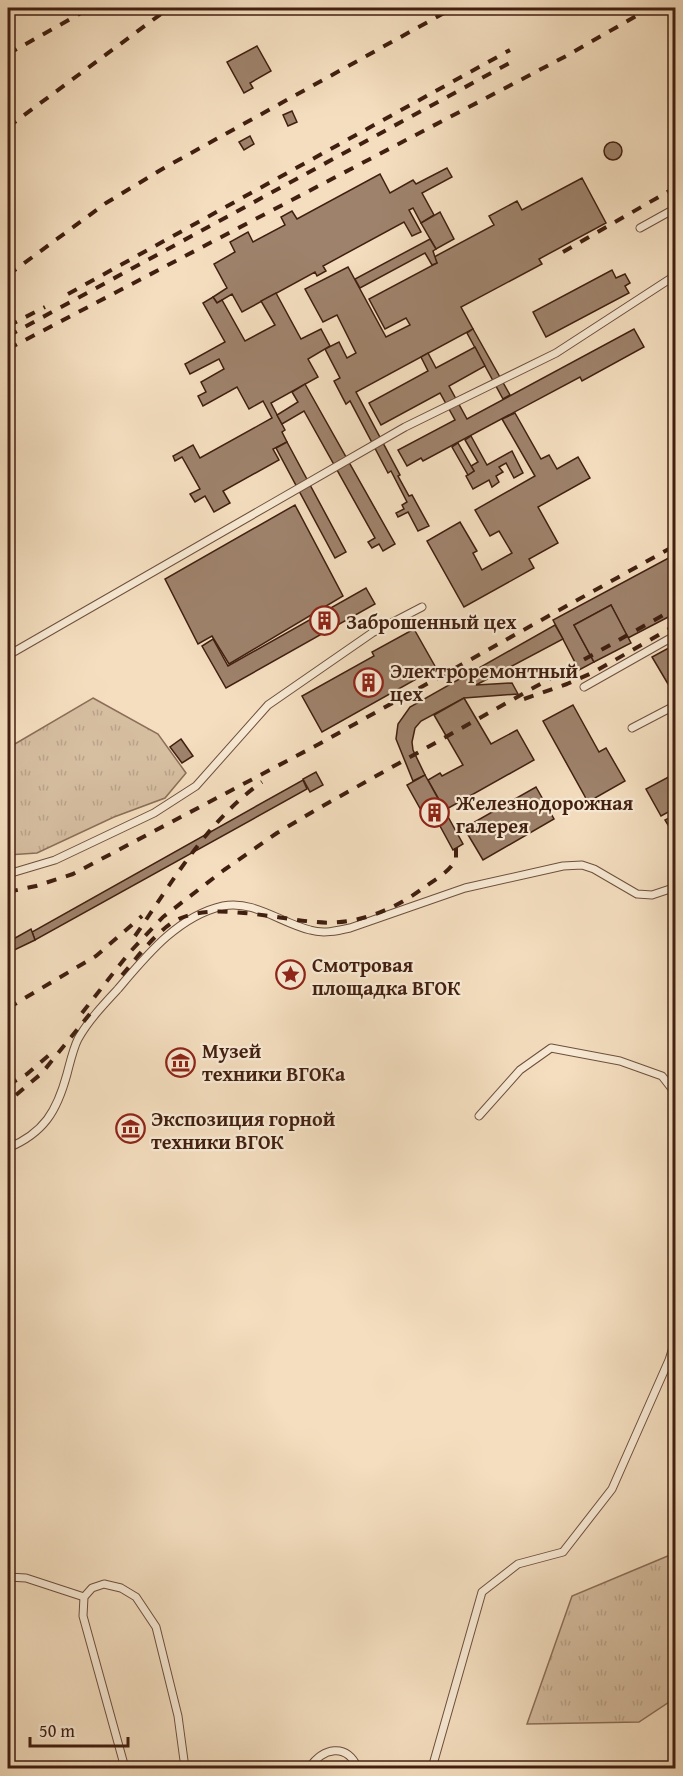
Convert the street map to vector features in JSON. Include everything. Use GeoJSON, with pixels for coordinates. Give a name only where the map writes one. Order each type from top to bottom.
{"type":"FeatureCollection","features":[{"type":"Feature","properties":{"kind":"lane"},"geometry":{"type":"LineString","coordinates":[[640,228],[675,208]]}},
{"type":"Feature","properties":{"kind":"lane"},"geometry":{"type":"LineString","coordinates":[[8,652],[12,653],[405,427],[556,352],[675,275]]}},
{"type":"Feature","properties":{"kind":"lane"},"geometry":{"type":"LineString","coordinates":[[8,874],[55,860],[154,813],[196,786],[268,705],[372,633],[422,607]]}},
{"type":"Feature","properties":{"kind":"lane"},"geometry":{"type":"LineString","coordinates":[[584,687],[675,635]]}},
{"type":"Feature","properties":{"kind":"lane"},"geometry":{"type":"LineString","coordinates":[[632,728],[675,705]]}},
{"type":"Feature","properties":{"kind":"lane"},"geometry":{"type":"LineString","coordinates":[[8,1148],[34,1135],[46,1122],[61,1098],[78,1040],[107,1001],[149,952],[174,930],[214,909],[225,906],[251,907],[311,931],[332,931],[350,928],[465,888],[563,866],[594,868],[637,894],[652,895],[675,887]]}},
{"type":"Feature","properties":{"kind":"lane"},"geometry":{"type":"LineString","coordinates":[[479,1116],[520,1070],[551,1048],[620,1060],[662,1076],[675,1094]]}},
{"type":"Feature","properties":{"kind":"lane"},"geometry":{"type":"LineString","coordinates":[[432,1768],[482,1592],[518,1564],[563,1552],[612,1489],[669,1360],[675,1338]]}},
{"type":"Feature","properties":{"kind":"lane"},"geometry":{"type":"LineString","coordinates":[[8,1577],[26,1578],[84,1597]]}},
{"type":"Feature","properties":{"kind":"lane"},"geometry":{"type":"LineString","coordinates":[[124,1768],[83,1616],[84,1597],[92,1588],[104,1584],[121,1588],[136,1597],[156,1627],[178,1716],[185,1768]]}},
{"type":"Feature","properties":{"kind":"lane"},"geometry":{"type":"LineString","coordinates":[[309,1768],[316,1758],[326,1751],[338,1751],[347,1754],[358,1768]]}},
{"type":"Feature","properties":{"kind":"green space"},"geometry":{"type":"Polygon","coordinates":[[[93,698],[158,734],[186,773],[165,798],[114,817],[37,853],[8,855],[8,748],[93,698]]]}},
{"type":"Feature","properties":{"kind":"green space"},"geometry":{"type":"Polygon","coordinates":[[[675,1553],[675,1698],[639,1722],[527,1724],[572,1596],[675,1553]]]}},
{"type":"Feature","properties":{"kind":"building"},"geometry":{"type":"Polygon","coordinates":[[[257,46],[271,71],[250,83],[253,88],[244,93],[227,62],[257,46]]]}},
{"type":"Feature","properties":{"kind":"building"},"geometry":{"type":"Polygon","coordinates":[[[292,111],[297,122],[288,126],[283,115],[292,111]]]}},
{"type":"Feature","properties":{"kind":"building"},"geometry":{"type":"Polygon","coordinates":[[[250,136],[254,144],[244,150],[239,142],[250,136]]]}},
{"type":"Feature","properties":{"kind":"building"},"geometry":{"type":"Polygon","coordinates":[[[613,142],[619,145],[622,151],[619,157],[613,160],[607,157],[604,151],[607,145],[613,142]]]}},
{"type":"Feature","properties":{"kind":"building"},"geometry":{"type":"Polygon","coordinates":[[[447,168],[452,177],[422,193],[434,215],[421,223],[413,208],[409,210],[421,232],[412,236],[404,222],[323,266],[326,271],[317,276],[315,272],[242,312],[232,294],[217,303],[213,297],[227,288],[214,264],[235,252],[230,242],[248,232],[253,242],[285,225],[281,217],[292,211],[297,219],[380,174],[390,193],[413,180],[416,184],[447,168]]]}},
{"type":"Feature","properties":{"kind":"building"},"geometry":{"type":"Polygon","coordinates":[[[582,178],[606,223],[539,259],[542,264],[461,307],[473,329],[356,392],[400,475],[398,476],[409,496],[412,495],[429,526],[418,531],[408,512],[398,517],[396,513],[404,509],[402,505],[407,502],[391,471],[388,473],[350,401],[346,404],[334,381],[340,378],[325,349],[339,342],[347,358],[356,353],[337,315],[323,322],[305,289],[348,267],[386,337],[410,325],[406,318],[385,329],[369,299],[437,263],[434,257],[494,225],[489,216],[517,201],[522,210],[582,178]]]}},
{"type":"Feature","properties":{"kind":"building"},"geometry":{"type":"Polygon","coordinates":[[[440,212],[454,239],[436,249],[421,223],[440,212]]]}},
{"type":"Feature","properties":{"kind":"building"},"geometry":{"type":"Polygon","coordinates":[[[430,239],[436,249],[433,251],[437,263],[432,265],[425,253],[360,288],[355,279],[430,239]]]}},
{"type":"Feature","properties":{"kind":"building"},"geometry":{"type":"Polygon","coordinates":[[[612,270],[616,278],[625,274],[630,283],[625,286],[629,293],[546,337],[533,312],[612,270]]]}},
{"type":"Feature","properties":{"kind":"building"},"geometry":{"type":"Polygon","coordinates":[[[276,293],[301,339],[321,329],[330,346],[308,359],[318,377],[271,403],[285,430],[282,432],[287,442],[273,449],[279,460],[223,491],[230,503],[214,512],[205,496],[195,502],[190,494],[200,489],[182,457],[175,461],[173,456],[193,445],[200,458],[272,418],[263,401],[249,409],[237,387],[203,406],[198,396],[206,392],[201,382],[224,369],[219,359],[190,374],[185,364],[225,342],[203,303],[213,297],[217,303],[222,300],[245,341],[275,325],[261,301],[276,293]]]}},
{"type":"Feature","properties":{"kind":"building"},"geometry":{"type":"Polygon","coordinates":[[[473,329],[510,395],[503,399],[467,333],[473,329]]]}},
{"type":"Feature","properties":{"kind":"building"},"geometry":{"type":"Polygon","coordinates":[[[634,329],[644,347],[582,381],[580,377],[423,461],[421,458],[407,466],[398,450],[455,420],[440,393],[381,425],[369,403],[428,371],[421,357],[428,353],[436,368],[475,347],[485,366],[449,386],[467,419],[634,329]]]}},
{"type":"Feature","properties":{"kind":"building"},"geometry":{"type":"Polygon","coordinates":[[[305,384],[395,544],[383,551],[379,544],[372,548],[368,542],[375,538],[304,411],[282,424],[277,415],[298,402],[292,392],[305,384]]]}},
{"type":"Feature","properties":{"kind":"building"},"geometry":{"type":"Polygon","coordinates":[[[515,413],[541,459],[549,455],[557,469],[578,457],[590,478],[538,507],[558,543],[529,559],[534,568],[464,607],[427,541],[460,522],[477,551],[473,553],[482,570],[512,553],[499,531],[490,536],[475,510],[535,476],[502,419],[515,413]]]}},
{"type":"Feature","properties":{"kind":"building"},"geometry":{"type":"Polygon","coordinates":[[[471,436],[487,465],[512,451],[523,473],[514,478],[506,463],[499,467],[503,472],[496,476],[499,482],[492,487],[489,480],[473,489],[466,476],[474,471],[471,466],[478,462],[465,440],[471,436]]]}},
{"type":"Feature","properties":{"kind":"building"},"geometry":{"type":"Polygon","coordinates":[[[287,442],[346,552],[335,558],[276,448],[287,442]]]}},
{"type":"Feature","properties":{"kind":"building"},"geometry":{"type":"Polygon","coordinates":[[[458,443],[474,471],[468,475],[452,447],[458,443]]]}},
{"type":"Feature","properties":{"kind":"building"},"geometry":{"type":"Polygon","coordinates":[[[295,505],[343,596],[229,664],[212,636],[198,644],[165,579],[295,505]]]}},
{"type":"Feature","properties":{"kind":"building"},"geometry":{"type":"Polygon","coordinates":[[[676,554],[676,613],[628,638],[611,605],[574,625],[594,662],[579,670],[553,620],[676,554]]]}},
{"type":"Feature","properties":{"kind":"building","name":"Заброшенный цех"},"geometry":{"type":"Polygon","coordinates":[[[366,588],[375,604],[226,688],[202,646],[213,639],[228,666],[366,588]]]}},
{"type":"Feature","properties":{"kind":"building"},"geometry":{"type":"Polygon","coordinates":[[[611,605],[631,643],[594,662],[574,625],[611,605]]]}},
{"type":"Feature","properties":{"kind":"building"},"geometry":{"type":"Polygon","coordinates":[[[555,625],[563,639],[476,685],[512,683],[518,694],[464,698],[421,721],[415,728],[412,742],[413,750],[425,775],[413,781],[396,739],[398,724],[410,707],[555,625]]]}},
{"type":"Feature","properties":{"kind":"building","name":"Электроремонтный цех"},"geometry":{"type":"Polygon","coordinates":[[[414,629],[436,668],[322,732],[302,696],[374,656],[372,652],[414,629]]]}},
{"type":"Feature","properties":{"kind":"building"},"geometry":{"type":"Polygon","coordinates":[[[676,644],[676,680],[668,684],[652,657],[676,644]]]}},
{"type":"Feature","properties":{"kind":"building"},"geometry":{"type":"Polygon","coordinates":[[[464,698],[491,744],[517,730],[534,760],[445,810],[428,780],[440,773],[442,776],[463,765],[434,715],[464,698]]]}},
{"type":"Feature","properties":{"kind":"building"},"geometry":{"type":"Polygon","coordinates":[[[573,705],[599,752],[606,748],[625,781],[588,802],[543,721],[573,705]]]}},
{"type":"Feature","properties":{"kind":"building"},"geometry":{"type":"Polygon","coordinates":[[[181,739],[193,756],[182,763],[170,747],[181,739]]]}},
{"type":"Feature","properties":{"kind":"building"},"geometry":{"type":"Polygon","coordinates":[[[316,772],[323,785],[310,792],[303,779],[316,772]]]}},
{"type":"Feature","properties":{"kind":"building"},"geometry":{"type":"Polygon","coordinates":[[[676,773],[676,838],[665,820],[673,816],[670,811],[661,816],[646,789],[676,773]]]}},
{"type":"Feature","properties":{"kind":"building","name":"Железнодорожная галерея"},"geometry":{"type":"Polygon","coordinates":[[[425,775],[463,844],[453,850],[434,815],[426,819],[407,785],[425,775]]]}},
{"type":"Feature","properties":{"kind":"building"},"geometry":{"type":"Polygon","coordinates":[[[303,780],[307,789],[35,940],[32,932],[303,780]]]}},
{"type":"Feature","properties":{"kind":"building"},"geometry":{"type":"Polygon","coordinates":[[[536,787],[554,819],[483,860],[464,828],[536,787]]]}},
{"type":"Feature","properties":{"kind":"building"},"geometry":{"type":"Polygon","coordinates":[[[31,929],[35,940],[12,951],[14,955],[8,958],[8,942],[31,929]]]}},
{"type":"Feature","properties":{"kind":"railway"},"geometry":{"type":"LineString","coordinates":[[8,54],[90,8]]}},
{"type":"Feature","properties":{"kind":"railway"},"geometry":{"type":"LineString","coordinates":[[8,127],[169,8]]}},
{"type":"Feature","properties":{"kind":"railway"},"geometry":{"type":"LineString","coordinates":[[8,275],[106,203],[164,168],[453,8]]}},
{"type":"Feature","properties":{"kind":"railway"},"geometry":{"type":"LineString","coordinates":[[8,349],[568,55],[650,8]]}},
{"type":"Feature","properties":{"kind":"railway"},"geometry":{"type":"LineString","coordinates":[[68,294],[510,50]]}},
{"type":"Feature","properties":{"kind":"railway"},"geometry":{"type":"LineString","coordinates":[[8,336],[515,60]]}},
{"type":"Feature","properties":{"kind":"railway"},"geometry":{"type":"LineString","coordinates":[[563,252],[676,187]]}},
{"type":"Feature","properties":{"kind":"railway"},"geometry":{"type":"LineString","coordinates":[[8,326],[45,307]]}},
{"type":"Feature","properties":{"kind":"railway"},"geometry":{"type":"LineString","coordinates":[[8,892],[73,874],[319,744],[676,545]]}},
{"type":"Feature","properties":{"kind":"railway"},"geometry":{"type":"LineString","coordinates":[[82,1013],[129,953],[163,917],[277,833],[676,608]]}},
{"type":"Feature","properties":{"kind":"railway"},"geometry":{"type":"LineString","coordinates":[[524,699],[594,672],[676,625]]}},
{"type":"Feature","properties":{"kind":"railway"},"geometry":{"type":"LineString","coordinates":[[135,936],[177,873],[208,833],[224,815],[262,782]]}},
{"type":"Feature","properties":{"kind":"railway"},"geometry":{"type":"LineString","coordinates":[[122,975],[165,928],[189,915],[204,912],[228,912],[330,923],[372,915],[398,904],[441,876],[456,859],[456,848]]}},
{"type":"Feature","properties":{"kind":"railway"},"geometry":{"type":"LineString","coordinates":[[8,1008],[96,956],[142,916]]}},
{"type":"Feature","properties":{"kind":"railway"},"geometry":{"type":"LineString","coordinates":[[16,1095],[42,1073],[93,1010]]}},
{"type":"Feature","properties":{"kind":"railway"},"geometry":{"type":"LineString","coordinates":[[8,1085],[27,1074],[49,1055]]}},
{"type":"Feature","properties":{"kind":"place","name":"Заброшенный цех"},"geometry":{"type":"Point","coordinates":[325,621]}},
{"type":"Feature","properties":{"kind":"place","name":"Электроремонтный цех"},"geometry":{"type":"Point","coordinates":[369,682]}},
{"type":"Feature","properties":{"kind":"place","name":"Железнодорожная галерея"},"geometry":{"type":"Point","coordinates":[435,813]}},
{"type":"Feature","properties":{"kind":"place","name":"Смотровая площадка ВГОК"},"geometry":{"type":"Point","coordinates":[291,975]}},
{"type":"Feature","properties":{"kind":"place","name":"Музей техники ВГОКа"},"geometry":{"type":"Point","coordinates":[181,1062]}},
{"type":"Feature","properties":{"kind":"place","name":"Экспозиция горной техники ВГОК"},"geometry":{"type":"Point","coordinates":[130,1129]}}]}
